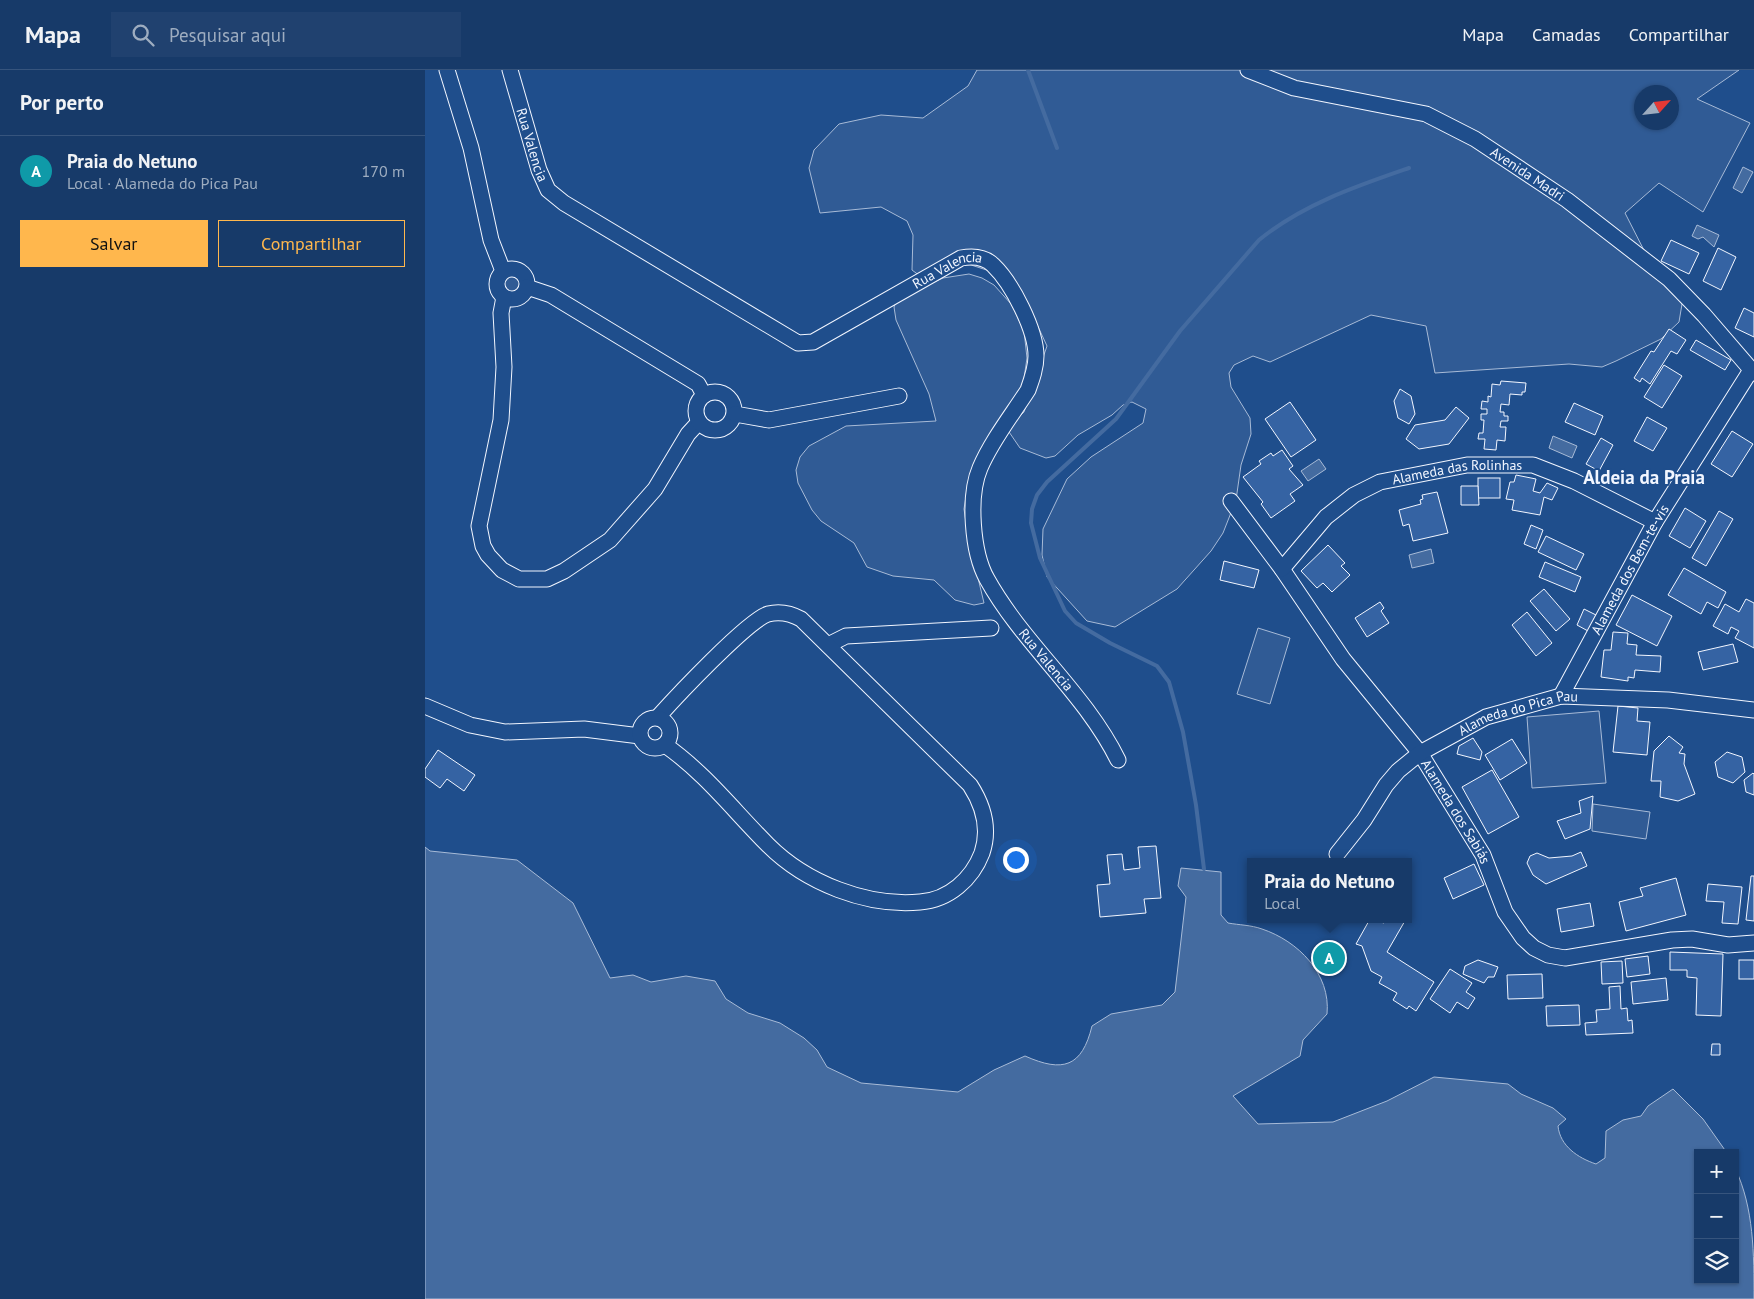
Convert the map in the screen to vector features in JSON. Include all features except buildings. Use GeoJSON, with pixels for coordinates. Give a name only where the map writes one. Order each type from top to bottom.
{"type":"FeatureCollection","features":[{"type":"Feature","properties":{"kind":"street"},"geometry":{"type":"LineString","coordinates":[[447,70],[471,148],[491,240],[503,271]]}},
{"type":"Feature","properties":{"kind":"street","name":"Rua Valencia"},"geometry":{"type":"LineString","coordinates":[[510,70],[539,170],[548,190],[564,203],[798,343],[813,342],[961,258],[971,256],[982,258],[993,264],[1008,286],[1027,321],[1033,338],[1036,356],[1033,376],[1028,390],[980,469],[974,500],[974,530],[978,550],[986,578],[1023,630],[1108,738],[1118,760]]}},
{"type":"Feature","properties":{"kind":"street","name":"Avenida Madri"},"geometry":{"type":"LineString","coordinates":[[1248,70],[1294,88],[1426,114],[1475,139],[1567,200],[1669,279],[1704,314],[1752,372]]}},
{"type":"Feature","properties":{"kind":"street"},"geometry":{"type":"LineString","coordinates":[[508,269],[520,271],[525,275],[527,287],[521,297],[515,299],[504,297],[497,288],[499,276],[508,269]]}},
{"type":"Feature","properties":{"kind":"street"},"geometry":{"type":"LineString","coordinates":[[527,287],[551,295],[682,374],[698,384],[704,395]]}},
{"type":"Feature","properties":{"kind":"street"},"geometry":{"type":"LineString","coordinates":[[504,297],[501,314],[504,367],[501,420],[479,526],[483,546],[488,555],[502,570],[519,579],[547,579],[564,572],[609,540],[655,489],[688,434],[699,422]]}},
{"type":"Feature","properties":{"kind":"street","name":"Alameda dos Bem-te-vis"},"geometry":{"type":"LineString","coordinates":[[1561,696],[1655,522],[1752,372]]}},
{"type":"Feature","properties":{"kind":"street"},"geometry":{"type":"LineString","coordinates":[[711,392],[725,394],[734,407],[735,414],[732,422],[720,430],[712,430],[699,422],[696,408],[704,395],[711,392]]}},
{"type":"Feature","properties":{"kind":"street"},"geometry":{"type":"LineString","coordinates":[[735,414],[769,420],[899,396]]}},
{"type":"Feature","properties":{"kind":"street","name":"Alameda das Rolinhas"},"geometry":{"type":"LineString","coordinates":[[1282,569],[1326,517],[1354,495],[1380,482],[1467,465],[1533,465],[1574,481],[1655,522]]}},
{"type":"Feature","properties":{"kind":"street","name":"Alameda dos Sabiás"},"geometry":{"type":"LineString","coordinates":[[1231,501],[1282,569],[1343,659],[1420,753],[1483,855],[1505,912],[1523,938],[1534,948],[1548,955],[1565,958],[1672,940],[1692,939],[1728,945],[1754,943]]}},
{"type":"Feature","properties":{"kind":"street"},"geometry":{"type":"LineString","coordinates":[[658,717],[675,698],[761,617],[782,613],[795,616],[828,645],[970,785],[976,794],[985,822],[983,850],[979,861],[965,880],[947,894],[925,902],[894,902],[856,895],[819,881],[774,850],[709,781],[665,746]]}},
{"type":"Feature","properties":{"kind":"street"},"geometry":{"type":"LineString","coordinates":[[828,645],[846,636],[991,628]]}},
{"type":"Feature","properties":{"kind":"street","name":"Alameda do Pica Pau"},"geometry":{"type":"LineString","coordinates":[[1337,854],[1364,820],[1392,778],[1420,753],[1485,718],[1561,696],[1668,700],[1754,710]]}},
{"type":"Feature","properties":{"kind":"street"},"geometry":{"type":"LineString","coordinates":[[425,706],[470,725],[505,732],[584,729],[640,736]]}},
{"type":"Feature","properties":{"kind":"street"},"geometry":{"type":"LineString","coordinates":[[658,717],[664,720],[671,729],[669,741],[665,746],[659,748],[647,746],[640,736],[642,725],[652,718],[658,717]]}},
{"type":"Feature","properties":{"kind":"shaded area"},"geometry":{"type":"Polygon","coordinates":[[[977,70],[1739,70],[1697,99],[1750,123],[1703,212],[1659,183],[1625,213],[1650,262],[1679,292],[1682,304],[1679,322],[1661,339],[1616,361],[1602,367],[1569,364],[1435,373],[1426,326],[1371,315],[1270,362],[1253,356],[1234,365],[1229,373],[1231,387],[1250,418],[1251,434],[1241,465],[1236,500],[1223,533],[1211,551],[1177,589],[1115,627],[1087,621],[1047,577],[1042,555],[1043,529],[1067,479],[1091,457],[1143,423],[1146,409],[1132,402],[1123,405],[1112,415],[1078,435],[1055,456],[1046,458],[1020,448],[1007,429],[1024,412],[1047,346],[1021,290],[1013,281],[1002,275],[965,263],[920,276],[912,270],[913,235],[907,221],[881,207],[820,213],[809,168],[814,150],[839,124],[881,115],[923,118],[968,86],[977,70]]]}},
{"type":"Feature","properties":{"kind":"shaded area"},"geometry":{"type":"Polygon","coordinates":[[[1743,167],[1753,172],[1742,193],[1733,188],[1743,167]]]}},
{"type":"Feature","properties":{"kind":"shaded area"},"geometry":{"type":"Polygon","coordinates":[[[1697,225],[1719,235],[1714,247],[1703,237],[1698,239],[1692,236],[1697,225]]]}},
{"type":"Feature","properties":{"kind":"shaded area"},"geometry":{"type":"Polygon","coordinates":[[[969,274],[982,278],[994,285],[1012,305],[1024,331],[1027,358],[1023,385],[973,470],[968,483],[964,509],[968,536],[984,603],[974,605],[955,600],[934,580],[893,576],[867,567],[854,543],[821,521],[812,510],[798,483],[796,470],[800,457],[809,446],[846,426],[936,421],[929,394],[896,320],[894,307],[896,302],[907,294],[943,278],[969,274]]]}},
{"type":"Feature","properties":{"kind":"shaded area"},"geometry":{"type":"Polygon","coordinates":[[[508,275],[516,275],[521,280],[519,291],[508,293],[503,288],[503,280],[508,275]]]}},
{"type":"Feature","properties":{"kind":"shaded area"},"geometry":{"type":"Polygon","coordinates":[[[1553,436],[1577,446],[1572,458],[1549,448],[1553,436]]]}},
{"type":"Feature","properties":{"kind":"shaded area"},"geometry":{"type":"Polygon","coordinates":[[[1319,459],[1326,469],[1308,481],[1301,471],[1319,459]]]}},
{"type":"Feature","properties":{"kind":"shaded area"},"geometry":{"type":"Polygon","coordinates":[[[1431,549],[1434,563],[1412,568],[1409,555],[1431,549]]]}},
{"type":"Feature","properties":{"kind":"shaded area"},"geometry":{"type":"Polygon","coordinates":[[[1258,628],[1290,638],[1270,704],[1237,694],[1258,628]]]}},
{"type":"Feature","properties":{"kind":"shaded area"},"geometry":{"type":"Polygon","coordinates":[[[1599,711],[1606,783],[1532,788],[1527,717],[1599,711]]]}},
{"type":"Feature","properties":{"kind":"shaded area"},"geometry":{"type":"Polygon","coordinates":[[[1593,804],[1650,812],[1646,839],[1592,831],[1593,804]]]}},
{"type":"Feature","properties":{"kind":"shaded area"},"geometry":{"type":"Polygon","coordinates":[[[425,847],[430,851],[517,860],[573,903],[610,978],[633,975],[651,982],[686,976],[715,981],[726,999],[748,1013],[780,1023],[804,1038],[817,1050],[827,1067],[861,1083],[958,1092],[994,1070],[1025,1056],[1050,1064],[1060,1065],[1069,1063],[1083,1050],[1092,1026],[1111,1014],[1162,1005],[1175,992],[1186,897],[1178,886],[1181,868],[1221,872],[1221,915],[1228,923],[1258,928],[1275,934],[1288,942],[1309,961],[1318,973],[1327,999],[1327,1014],[1303,1040],[1300,1056],[1233,1096],[1258,1124],[1333,1122],[1387,1101],[1434,1077],[1508,1084],[1521,1094],[1553,1108],[1566,1119],[1558,1126],[1562,1140],[1577,1155],[1596,1164],[1605,1158],[1606,1131],[1623,1120],[1641,1116],[1648,1106],[1673,1089],[1703,1119],[1724,1149],[1694,1149],[1694,1284],[1739,1284],[1739,1178],[1746,1199],[1752,1232],[1754,1299],[425,1299],[425,847]]]}},
{"type":"Feature","properties":{"kind":"waterway"},"geometry":{"type":"LineString","coordinates":[[1028,70],[1057,148]]}},
{"type":"Feature","properties":{"kind":"waterway"},"geometry":{"type":"LineString","coordinates":[[1204,869],[1196,805],[1183,732],[1169,682],[1157,666],[1110,643],[1076,623],[1065,611],[1040,558],[1031,523],[1032,509],[1037,495],[1047,482],[1116,419],[1180,331],[1259,240],[1276,227],[1312,206],[1350,189],[1409,168]]}},
{"type":"Feature","properties":{"kind":"place","name":"Praia do Netuno"},"geometry":{"type":"Point","coordinates":[1329,958]}},
{"type":"Feature","properties":{"kind":"district","name":"Aldeia da Praia"},"geometry":{"type":"Point","coordinates":[1644,477]}}]}
